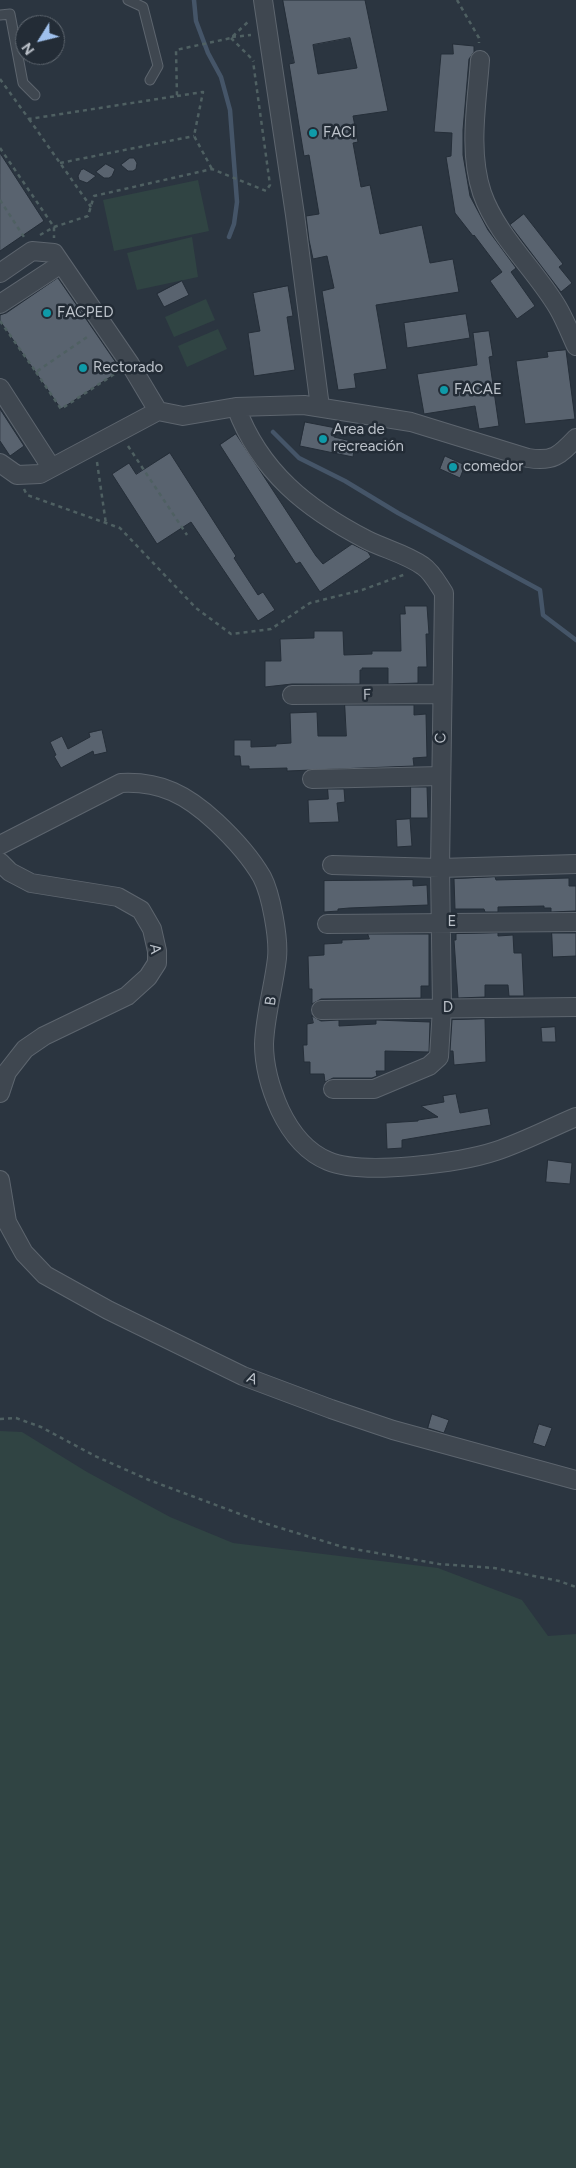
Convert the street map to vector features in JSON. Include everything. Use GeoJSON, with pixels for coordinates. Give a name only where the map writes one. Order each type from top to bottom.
{"type":"FeatureCollection","features":[{"type":"Feature","properties":{"kind":"street"},"geometry":{"type":"LineString","coordinates":[[264,4],[295,215],[320,407]]}},
{"type":"Feature","properties":{"kind":"street"},"geometry":{"type":"LineString","coordinates":[[480,60],[474,136],[477,170],[482,193],[494,218],[558,308],[576,346]]}},
{"type":"Feature","properties":{"kind":"street"},"geometry":{"type":"LineString","coordinates":[[0,274],[32,251],[57,258],[130,364],[158,411]]}},
{"type":"Feature","properties":{"kind":"street"},"geometry":{"type":"LineString","coordinates":[[0,304],[57,258]]}},
{"type":"Feature","properties":{"kind":"street"},"geometry":{"type":"LineString","coordinates":[[0,388],[51,467]]}},
{"type":"Feature","properties":{"kind":"street"},"geometry":{"type":"LineString","coordinates":[[0,463],[17,475],[40,474],[158,411],[183,416],[236,407],[304,405],[411,422],[528,458],[545,460],[562,453],[576,438]]}},
{"type":"Feature","properties":{"kind":"street","name":"C"},"geometry":{"type":"LineString","coordinates":[[236,407],[243,427],[273,471],[296,495],[326,517],[366,540],[423,566],[434,577],[444,593],[440,868],[442,1008],[439,1057],[430,1066],[374,1089],[333,1090]]}},
{"type":"Feature","properties":{"kind":"street","name":"F"},"geometry":{"type":"LineString","coordinates":[[292,695],[442,694]]}},
{"type":"Feature","properties":{"kind":"street"},"geometry":{"type":"LineString","coordinates":[[312,779],[441,776]]}},
{"type":"Feature","properties":{"kind":"street","name":"B"},"geometry":{"type":"LineString","coordinates":[[0,845],[121,783],[141,782],[172,790],[202,809],[229,835],[262,877],[275,921],[278,956],[264,1044],[268,1075],[276,1102],[286,1124],[304,1145],[328,1161],[364,1168],[452,1163],[496,1151],[572,1121]]}},
{"type":"Feature","properties":{"kind":"street","name":"A"},"geometry":{"type":"LineString","coordinates":[[0,862],[10,872],[31,883],[118,897],[141,910],[152,929],[157,951],[157,963],[148,977],[128,996],[51,1032],[25,1049],[8,1072],[0,1093]]}},
{"type":"Feature","properties":{"kind":"street"},"geometry":{"type":"LineString","coordinates":[[332,865],[440,868],[576,864]]}},
{"type":"Feature","properties":{"kind":"street","name":"E"},"geometry":{"type":"LineString","coordinates":[[327,924],[576,922]]}},
{"type":"Feature","properties":{"kind":"street","name":"D"},"geometry":{"type":"LineString","coordinates":[[321,1010],[576,1007]]}},
{"type":"Feature","properties":{"kind":"street","name":"A"},"geometry":{"type":"LineString","coordinates":[[0,1180],[7,1222],[24,1253],[45,1275],[108,1310],[243,1376],[331,1409],[393,1430],[576,1480]]}},
{"type":"Feature","properties":{"kind":"lane"},"geometry":{"type":"LineString","coordinates":[[128,0],[143,7],[151,35],[158,66],[150,80]]}},
{"type":"Feature","properties":{"kind":"lane"},"geometry":{"type":"LineString","coordinates":[[0,16],[10,14],[23,83],[35,94]]}},
{"type":"Feature","properties":{"kind":"path"},"geometry":{"type":"LineString","coordinates":[[457,0],[479,38],[480,60]]}},
{"type":"Feature","properties":{"kind":"path"},"geometry":{"type":"LineString","coordinates":[[229,38],[264,4]]}},
{"type":"Feature","properties":{"kind":"path"},"geometry":{"type":"LineString","coordinates":[[177,96],[176,50],[229,38],[257,34]]}},
{"type":"Feature","properties":{"kind":"path"},"geometry":{"type":"LineString","coordinates":[[54,227],[88,216],[94,196],[212,169],[266,191],[270,185],[253,61],[229,38]]}},
{"type":"Feature","properties":{"kind":"path"},"geometry":{"type":"LineString","coordinates":[[253,61],[259,55]]}},
{"type":"Feature","properties":{"kind":"path"},"geometry":{"type":"LineString","coordinates":[[0,79],[91,207]]}},
{"type":"Feature","properties":{"kind":"path"},"geometry":{"type":"LineString","coordinates":[[29,119],[203,92],[194,136],[212,169]]}},
{"type":"Feature","properties":{"kind":"path"},"geometry":{"type":"LineString","coordinates":[[60,163],[194,136]]}},
{"type":"Feature","properties":{"kind":"path"},"geometry":{"type":"LineString","coordinates":[[0,148],[54,227],[57,258]]}},
{"type":"Feature","properties":{"kind":"path"},"geometry":{"type":"LineString","coordinates":[[0,200],[27,242]]}},
{"type":"Feature","properties":{"kind":"path"},"geometry":{"type":"LineString","coordinates":[[0,321],[61,409],[130,364]]}},
{"type":"Feature","properties":{"kind":"path"},"geometry":{"type":"LineString","coordinates":[[36,372],[103,326]]}},
{"type":"Feature","properties":{"kind":"path"},"geometry":{"type":"LineString","coordinates":[[119,432],[187,535]]}},
{"type":"Feature","properties":{"kind":"path"},"geometry":{"type":"LineString","coordinates":[[94,446],[106,524]]}},
{"type":"Feature","properties":{"kind":"path"},"geometry":{"type":"LineString","coordinates":[[17,475],[27,495],[120,528],[196,608],[231,634],[271,629],[310,603],[362,590],[423,566]]}},
{"type":"Feature","properties":{"kind":"path"},"geometry":{"type":"LineString","coordinates":[[0,1419],[16,1418],[41,1427],[96,1456],[149,1480],[264,1523],[343,1547],[439,1564],[494,1568],[559,1581],[576,1587]]}},
{"type":"Feature","properties":{"kind":"green space"},"geometry":{"type":"Polygon","coordinates":[[[198,180],[209,231],[114,251],[103,200],[198,180]]]}},
{"type":"Feature","properties":{"kind":"green space"},"geometry":{"type":"Polygon","coordinates":[[[192,237],[198,277],[137,290],[127,253],[192,237]]]}},
{"type":"Feature","properties":{"kind":"green space"},"geometry":{"type":"Polygon","coordinates":[[[206,299],[215,320],[174,337],[165,317],[206,299]]]}},
{"type":"Feature","properties":{"kind":"green space"},"geometry":{"type":"Polygon","coordinates":[[[218,329],[227,349],[187,367],[178,346],[218,329]]]}},
{"type":"Feature","properties":{"kind":"green space"},"geometry":{"type":"Polygon","coordinates":[[[0,1431],[22,1432],[87,1472],[170,1517],[233,1543],[438,1568],[522,1600],[548,1636],[576,1634],[576,2168],[0,2168],[0,1431]]]}},
{"type":"Feature","properties":{"kind":"building"},"geometry":{"type":"Polygon","coordinates":[[[283,0],[365,0],[388,111],[353,116],[358,142],[353,143],[361,187],[370,185],[380,234],[422,225],[430,263],[453,259],[459,292],[376,305],[387,369],[354,374],[356,388],[338,390],[322,291],[334,288],[327,256],[313,259],[309,240],[306,216],[319,214],[309,155],[304,156],[289,64],[294,63],[283,0]],[[350,38],[313,45],[318,74],[357,68],[350,38]]]}},
{"type":"Feature","properties":{"kind":"building"},"geometry":{"type":"Polygon","coordinates":[[[453,44],[474,46],[474,52],[469,59],[463,130],[463,155],[470,196],[488,230],[516,268],[511,272],[535,306],[517,319],[490,281],[502,272],[455,213],[446,157],[451,156],[452,133],[434,132],[441,54],[453,54],[453,44]]]}},
{"type":"Feature","properties":{"kind":"building"},"geometry":{"type":"Polygon","coordinates":[[[0,153],[44,221],[0,251],[0,153]]]}},
{"type":"Feature","properties":{"kind":"building"},"geometry":{"type":"Polygon","coordinates":[[[130,158],[134,158],[137,163],[136,169],[133,171],[128,171],[121,165],[130,158]]]}},
{"type":"Feature","properties":{"kind":"building"},"geometry":{"type":"Polygon","coordinates":[[[106,164],[115,169],[109,178],[104,178],[96,172],[106,164]]]}},
{"type":"Feature","properties":{"kind":"building"},"geometry":{"type":"Polygon","coordinates":[[[84,169],[96,176],[87,183],[79,180],[78,176],[81,170],[84,169]]]}},
{"type":"Feature","properties":{"kind":"building"},"geometry":{"type":"Polygon","coordinates":[[[524,214],[563,264],[559,267],[572,283],[561,292],[510,225],[524,214]]]}},
{"type":"Feature","properties":{"kind":"building"},"geometry":{"type":"Polygon","coordinates":[[[58,278],[121,370],[61,409],[0,321],[0,315],[6,313],[58,278]]]}},
{"type":"Feature","properties":{"kind":"building"},"geometry":{"type":"Polygon","coordinates":[[[182,281],[189,295],[164,307],[157,294],[182,281]]]}},
{"type":"Feature","properties":{"kind":"building"},"geometry":{"type":"Polygon","coordinates":[[[288,286],[293,316],[287,317],[295,370],[254,376],[248,333],[260,331],[253,293],[288,286]]]}},
{"type":"Feature","properties":{"kind":"building"},"geometry":{"type":"Polygon","coordinates":[[[466,314],[470,338],[407,348],[404,323],[466,314]]]}},
{"type":"Feature","properties":{"kind":"building"},"geometry":{"type":"Polygon","coordinates":[[[489,331],[493,356],[489,357],[499,426],[479,429],[475,406],[424,414],[417,374],[477,365],[473,333],[489,331]]]}},
{"type":"Feature","properties":{"kind":"building"},"geometry":{"type":"Polygon","coordinates":[[[566,350],[575,419],[525,424],[516,361],[548,357],[547,352],[566,350]]]}},
{"type":"Feature","properties":{"kind":"building"},"geometry":{"type":"Polygon","coordinates":[[[0,409],[24,446],[10,456],[0,441],[0,409]]]}},
{"type":"Feature","properties":{"kind":"building","name":"Area de recreación"},"geometry":{"type":"Polygon","coordinates":[[[305,422],[336,428],[334,437],[355,442],[353,457],[300,446],[305,422]]]}},
{"type":"Feature","properties":{"kind":"building"},"geometry":{"type":"Polygon","coordinates":[[[236,434],[323,564],[352,544],[368,552],[371,557],[320,592],[300,562],[296,564],[220,445],[236,434]]]}},
{"type":"Feature","properties":{"kind":"building"},"geometry":{"type":"Polygon","coordinates":[[[170,453],[236,556],[234,558],[258,595],[263,592],[275,610],[258,621],[191,522],[157,544],[112,474],[129,463],[136,474],[170,453]]]}},
{"type":"Feature","properties":{"kind":"building","name":"comedor"},"geometry":{"type":"Polygon","coordinates":[[[445,456],[465,465],[460,478],[440,469],[445,456]]]}},
{"type":"Feature","properties":{"kind":"building"},"geometry":{"type":"Polygon","coordinates":[[[405,606],[427,606],[429,634],[426,634],[427,667],[418,667],[418,683],[388,684],[388,668],[362,668],[360,670],[360,684],[292,684],[265,687],[265,661],[281,661],[280,639],[314,638],[314,631],[343,631],[344,655],[372,654],[372,651],[401,651],[400,614],[405,614],[405,606]]]}},
{"type":"Feature","properties":{"kind":"building"},"geometry":{"type":"Polygon","coordinates":[[[345,705],[414,705],[414,715],[426,714],[427,757],[413,758],[414,766],[287,771],[287,768],[249,769],[249,766],[241,766],[240,756],[234,756],[234,740],[251,740],[251,747],[291,743],[290,713],[317,712],[318,736],[346,736],[345,705]]]}},
{"type":"Feature","properties":{"kind":"building"},"geometry":{"type":"Polygon","coordinates":[[[102,730],[107,752],[94,755],[93,751],[61,768],[54,756],[56,755],[50,742],[62,736],[68,749],[90,737],[89,733],[102,730]]]}},
{"type":"Feature","properties":{"kind":"building"},"geometry":{"type":"Polygon","coordinates":[[[411,787],[427,787],[428,818],[411,818],[411,787]]]}},
{"type":"Feature","properties":{"kind":"building"},"geometry":{"type":"Polygon","coordinates":[[[328,789],[344,789],[345,802],[337,803],[339,822],[309,823],[308,800],[328,799],[328,789]]]}},
{"type":"Feature","properties":{"kind":"building"},"geometry":{"type":"Polygon","coordinates":[[[410,819],[412,846],[397,847],[396,820],[410,819]]]}},
{"type":"Feature","properties":{"kind":"building"},"geometry":{"type":"Polygon","coordinates":[[[495,877],[496,880],[569,878],[569,886],[576,886],[576,911],[551,912],[551,908],[544,908],[544,906],[498,907],[498,912],[485,912],[484,909],[455,909],[454,879],[495,877]]]}},
{"type":"Feature","properties":{"kind":"building"},"geometry":{"type":"Polygon","coordinates":[[[413,880],[413,886],[427,885],[428,905],[349,908],[324,912],[324,881],[413,880]]]}},
{"type":"Feature","properties":{"kind":"building"},"geometry":{"type":"Polygon","coordinates":[[[498,933],[498,936],[513,935],[514,953],[522,953],[524,996],[509,996],[508,985],[485,985],[485,997],[458,998],[454,940],[456,940],[456,934],[498,933]]]}},
{"type":"Feature","properties":{"kind":"building"},"geometry":{"type":"Polygon","coordinates":[[[552,933],[576,933],[576,956],[553,957],[552,933]]]}},
{"type":"Feature","properties":{"kind":"building"},"geometry":{"type":"Polygon","coordinates":[[[368,934],[429,934],[429,986],[421,986],[421,998],[321,999],[312,1004],[312,989],[309,989],[308,956],[324,955],[324,944],[342,943],[342,940],[369,939],[368,934]]]}},
{"type":"Feature","properties":{"kind":"building"},"geometry":{"type":"Polygon","coordinates":[[[312,1016],[321,1021],[339,1020],[339,1026],[376,1024],[376,1020],[430,1022],[429,1052],[385,1051],[385,1071],[376,1071],[377,1076],[372,1078],[333,1078],[325,1082],[324,1074],[310,1074],[310,1062],[304,1062],[303,1045],[307,1045],[307,1024],[313,1023],[312,1016]]]}},
{"type":"Feature","properties":{"kind":"building"},"geometry":{"type":"Polygon","coordinates":[[[485,1019],[486,1062],[454,1065],[453,1051],[450,1051],[452,1020],[485,1019]]]}},
{"type":"Feature","properties":{"kind":"building"},"geometry":{"type":"Polygon","coordinates":[[[555,1027],[556,1042],[542,1042],[541,1028],[555,1027]]]}},
{"type":"Feature","properties":{"kind":"building"},"geometry":{"type":"Polygon","coordinates":[[[456,1094],[460,1113],[488,1108],[491,1125],[402,1140],[402,1148],[387,1149],[386,1123],[418,1121],[438,1117],[421,1106],[444,1102],[443,1096],[456,1094]]]}},
{"type":"Feature","properties":{"kind":"building"},"geometry":{"type":"Polygon","coordinates":[[[548,1160],[572,1163],[570,1184],[546,1182],[548,1160]]]}},
{"type":"Feature","properties":{"kind":"building"},"geometry":{"type":"Polygon","coordinates":[[[432,1414],[449,1420],[444,1433],[428,1428],[432,1414]]]}},
{"type":"Feature","properties":{"kind":"building"},"geometry":{"type":"Polygon","coordinates":[[[539,1424],[552,1428],[545,1447],[533,1443],[539,1424]]]}},
{"type":"Feature","properties":{"kind":"waterway"},"geometry":{"type":"LineString","coordinates":[[194,0],[196,21],[208,53],[221,77],[230,110],[237,202],[234,224],[229,237]]}},
{"type":"Feature","properties":{"kind":"waterway"},"geometry":{"type":"LineString","coordinates":[[273,432],[299,458],[345,481],[398,513],[540,590],[543,615],[576,640]]}},
{"type":"Feature","properties":{"kind":"place","name":"FACI"},"geometry":{"type":"Point","coordinates":[313,133]}},
{"type":"Feature","properties":{"kind":"place","name":"FACPED"},"geometry":{"type":"Point","coordinates":[47,313]}},
{"type":"Feature","properties":{"kind":"place","name":"Rectorado"},"geometry":{"type":"Point","coordinates":[83,368]}},
{"type":"Feature","properties":{"kind":"place","name":"FACAE"},"geometry":{"type":"Point","coordinates":[444,390]}},
{"type":"Feature","properties":{"kind":"place","name":"Area de recreación"},"geometry":{"type":"Point","coordinates":[323,439]}},
{"type":"Feature","properties":{"kind":"place","name":"comedor"},"geometry":{"type":"Point","coordinates":[453,467]}}]}
